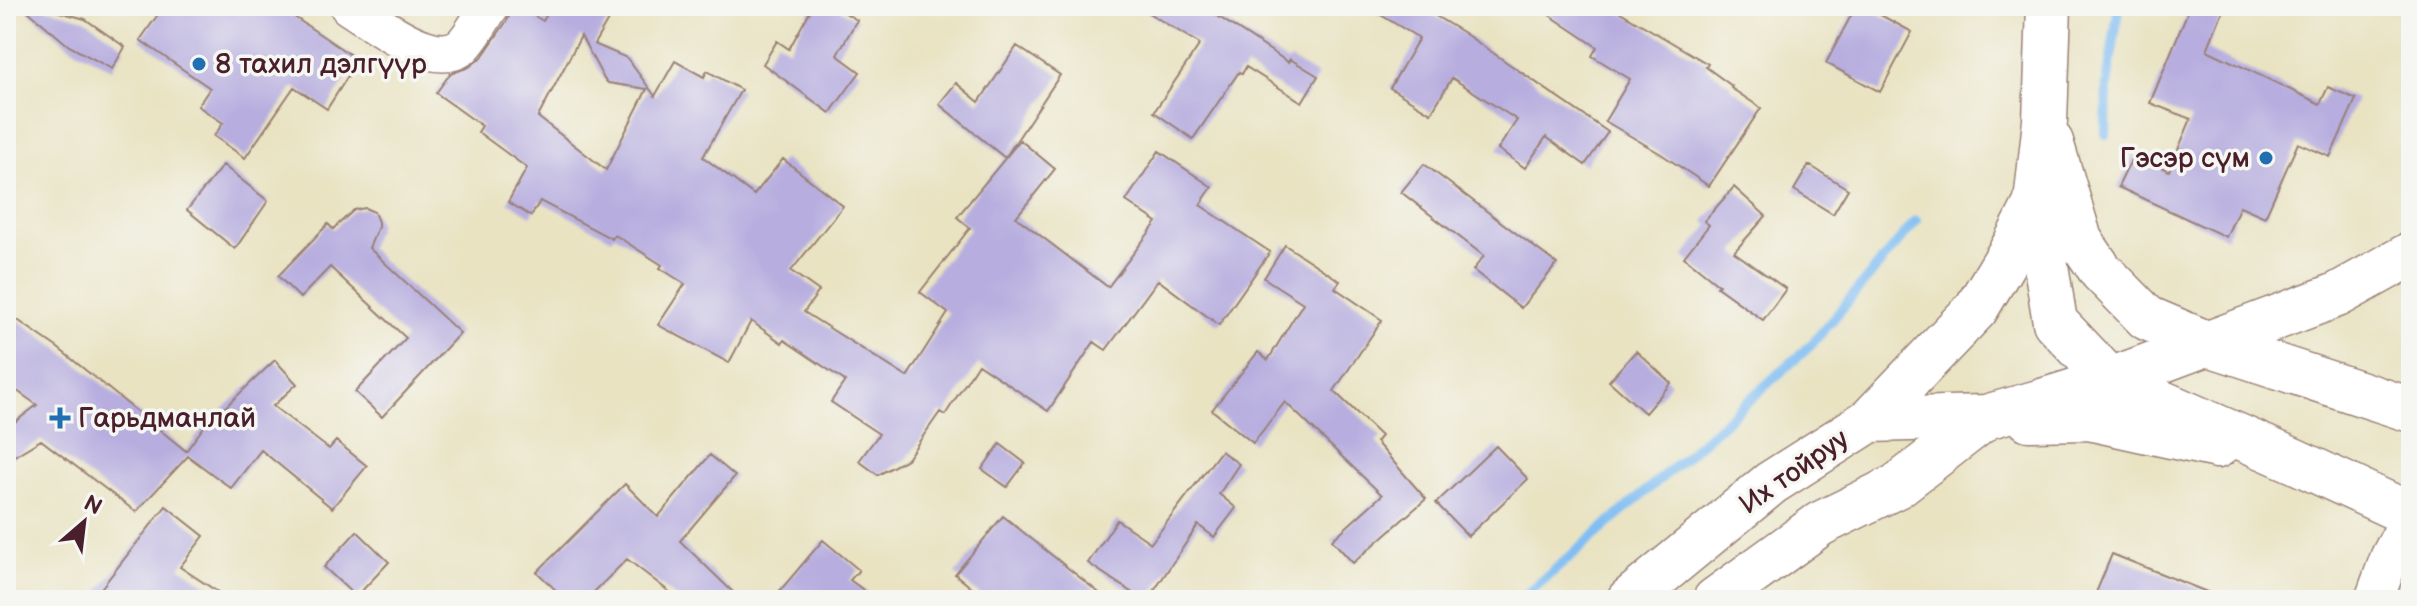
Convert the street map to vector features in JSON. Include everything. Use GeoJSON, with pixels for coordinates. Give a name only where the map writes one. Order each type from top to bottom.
{"type":"FeatureCollection","features":[{"type":"Feature","properties":{"kind":"main road"},"geometry":{"type":"LineString","coordinates":[[2049,6],[2045,121],[2036,203],[2055,322],[2110,380],[2411,516]]}},
{"type":"Feature","properties":{"kind":"main road"},"geometry":{"type":"LineString","coordinates":[[2045,121],[2080,240],[2101,271],[2147,318],[2206,343],[2411,410]]}},
{"type":"Feature","properties":{"kind":"main road"},"geometry":{"type":"LineString","coordinates":[[1870,420],[1976,309],[2036,203]]}},
{"type":"Feature","properties":{"kind":"main road"},"geometry":{"type":"LineString","coordinates":[[2206,343],[2337,295],[2411,254]]}},
{"type":"Feature","properties":{"kind":"main road","name":"Их тойруу"},"geometry":{"type":"LineString","coordinates":[[1629,600],[1771,483],[1870,420],[1986,417],[2110,380],[2206,343]]}},
{"type":"Feature","properties":{"kind":"main road"},"geometry":{"type":"LineString","coordinates":[[1986,417],[2047,420],[2089,418],[2295,461]]}},
{"type":"Feature","properties":{"kind":"main road","name":"Их тойруу"},"geometry":{"type":"LineString","coordinates":[[1715,600],[1820,524],[1897,486],[1986,417]]}},
{"type":"Feature","properties":{"kind":"street"},"geometry":{"type":"LineString","coordinates":[[349,6],[426,51],[448,54],[463,46],[490,6]]}},
{"type":"Feature","properties":{"kind":"street"},"geometry":{"type":"LineString","coordinates":[[2374,600],[2390,556],[2411,516]]}},
{"type":"Feature","properties":{"kind":"building"},"geometry":{"type":"Polygon","coordinates":[[[22,6],[38,6],[85,19],[125,47],[112,69],[69,46],[22,6]]]}},
{"type":"Feature","properties":{"kind":"building"},"geometry":{"type":"Polygon","coordinates":[[[164,6],[278,6],[358,60],[327,109],[294,87],[245,158],[214,136],[223,123],[198,106],[210,88],[140,40],[164,6]]]}},
{"type":"Feature","properties":{"kind":"building"},"geometry":{"type":"Polygon","coordinates":[[[512,6],[518,6],[543,21],[552,6],[616,6],[594,44],[627,58],[655,96],[675,61],[704,77],[707,71],[741,90],[703,157],[754,195],[783,159],[843,206],[791,271],[819,291],[804,312],[907,377],[948,313],[920,292],[970,228],[957,217],[1020,140],[1055,169],[1016,217],[1108,287],[1157,222],[1126,201],[1159,151],[1212,187],[1200,205],[1270,252],[1219,325],[1158,280],[1106,350],[1094,342],[1048,411],[978,364],[945,415],[940,412],[907,459],[878,475],[859,461],[879,434],[831,402],[845,381],[751,321],[729,363],[658,325],[685,284],[660,268],[662,265],[615,235],[612,239],[540,201],[531,216],[508,202],[527,168],[478,132],[482,126],[436,93],[450,74],[469,67],[482,57],[508,19],[512,6]],[[581,36],[538,117],[606,170],[647,89],[608,83],[581,36]]]}},
{"type":"Feature","properties":{"kind":"building"},"geometry":{"type":"Polygon","coordinates":[[[813,6],[833,6],[857,20],[837,55],[860,72],[830,113],[763,64],[777,41],[789,49],[813,6]]]}},
{"type":"Feature","properties":{"kind":"building"},"geometry":{"type":"Polygon","coordinates":[[[1137,6],[1202,6],[1288,62],[1290,59],[1318,76],[1302,102],[1246,67],[1242,74],[1239,72],[1193,139],[1154,112],[1200,44],[1137,6]]]}},
{"type":"Feature","properties":{"kind":"building"},"geometry":{"type":"Polygon","coordinates":[[[1366,6],[1419,6],[1464,33],[1608,132],[1585,165],[1546,137],[1525,168],[1498,149],[1517,120],[1452,78],[1431,113],[1390,88],[1419,38],[1366,6]]]}},
{"type":"Feature","properties":{"kind":"building"},"geometry":{"type":"Polygon","coordinates":[[[1536,6],[1610,6],[1708,64],[1706,67],[1731,88],[1761,108],[1709,186],[1605,121],[1630,79],[1592,56],[1597,47],[1536,6]]]}},
{"type":"Feature","properties":{"kind":"building"},"geometry":{"type":"Polygon","coordinates":[[[1856,6],[1864,6],[1912,32],[1880,92],[1826,63],[1856,6]]]}},
{"type":"Feature","properties":{"kind":"building"},"geometry":{"type":"Polygon","coordinates":[[[2190,6],[2225,6],[2207,50],[2320,104],[2328,87],[2356,99],[2330,157],[2298,143],[2265,217],[2240,206],[2226,237],[2118,187],[2134,154],[2169,171],[2191,119],[2150,103],[2190,6]]]}},
{"type":"Feature","properties":{"kind":"building"},"geometry":{"type":"Polygon","coordinates":[[[1017,46],[1060,75],[1005,158],[939,104],[956,83],[979,102],[1017,46]]]}},
{"type":"Feature","properties":{"kind":"building"},"geometry":{"type":"Polygon","coordinates":[[[1424,164],[1557,264],[1521,308],[1473,270],[1484,256],[1401,192],[1424,164]]]}},
{"type":"Feature","properties":{"kind":"building"},"geometry":{"type":"Polygon","coordinates":[[[223,165],[268,201],[235,249],[187,210],[223,165]]]}},
{"type":"Feature","properties":{"kind":"building"},"geometry":{"type":"Polygon","coordinates":[[[1809,165],[1848,189],[1833,214],[1794,190],[1809,165]]]}},
{"type":"Feature","properties":{"kind":"building"},"geometry":{"type":"Polygon","coordinates":[[[1734,187],[1766,216],[1734,252],[1786,289],[1763,320],[1717,287],[1719,285],[1684,257],[1709,225],[1704,221],[1734,187]]]}},
{"type":"Feature","properties":{"kind":"building"},"geometry":{"type":"Polygon","coordinates":[[[365,208],[374,212],[378,222],[369,248],[460,333],[382,417],[355,392],[406,338],[330,267],[300,298],[278,276],[328,224],[333,229],[354,210],[365,208]]]}},
{"type":"Feature","properties":{"kind":"building"},"geometry":{"type":"Polygon","coordinates":[[[1285,245],[1340,281],[1335,288],[1382,320],[1334,391],[1381,436],[1376,442],[1426,499],[1353,563],[1332,540],[1382,495],[1285,402],[1253,443],[1212,410],[1258,352],[1268,360],[1303,303],[1264,278],[1285,245]]]}},
{"type":"Feature","properties":{"kind":"building"},"geometry":{"type":"Polygon","coordinates":[[[6,312],[58,348],[186,451],[214,413],[217,415],[275,360],[297,384],[273,406],[329,449],[336,441],[367,466],[332,508],[261,450],[231,488],[188,456],[136,512],[41,440],[6,461],[6,429],[37,405],[6,383],[6,312]]]}},
{"type":"Feature","properties":{"kind":"building"},"geometry":{"type":"Polygon","coordinates":[[[1636,351],[1671,383],[1645,413],[1609,381],[1636,351]]]}},
{"type":"Feature","properties":{"kind":"building"},"geometry":{"type":"Polygon","coordinates":[[[1000,444],[1025,463],[1007,487],[982,469],[1000,444]]]}},
{"type":"Feature","properties":{"kind":"building"},"geometry":{"type":"Polygon","coordinates":[[[1496,446],[1528,479],[1468,536],[1436,503],[1496,446]]]}},
{"type":"Feature","properties":{"kind":"building"},"geometry":{"type":"Polygon","coordinates":[[[1221,451],[1239,464],[1219,494],[1236,508],[1214,537],[1198,525],[1148,600],[1143,600],[1088,563],[1117,520],[1151,543],[1221,451]]]}},
{"type":"Feature","properties":{"kind":"building"},"geometry":{"type":"Polygon","coordinates":[[[710,455],[735,476],[680,541],[741,600],[680,600],[627,559],[586,600],[566,600],[537,572],[625,484],[658,517],[710,455]]]}},
{"type":"Feature","properties":{"kind":"building"},"geometry":{"type":"Polygon","coordinates":[[[166,506],[204,536],[180,567],[230,600],[92,600],[166,506]]]}},
{"type":"Feature","properties":{"kind":"building"},"geometry":{"type":"Polygon","coordinates":[[[1003,516],[1108,600],[986,600],[955,574],[1003,516]]]}},
{"type":"Feature","properties":{"kind":"building"},"geometry":{"type":"Polygon","coordinates":[[[357,531],[389,562],[356,597],[324,567],[357,531]]]}},
{"type":"Feature","properties":{"kind":"building"},"geometry":{"type":"Polygon","coordinates":[[[823,540],[859,570],[850,580],[877,600],[772,600],[823,540]]]}},
{"type":"Feature","properties":{"kind":"building"},"geometry":{"type":"Polygon","coordinates":[[[2112,554],[2222,598],[2222,600],[2093,600],[2112,554]]]}},
{"type":"Feature","properties":{"kind":"waterway"},"geometry":{"type":"LineString","coordinates":[[2106,134],[2107,85],[2119,6]]}},
{"type":"Feature","properties":{"kind":"waterway"},"geometry":{"type":"LineString","coordinates":[[1520,600],[1811,345],[1916,221]]}},
{"type":"Feature","properties":{"kind":"place","name":"8 тахил дэлгүүр"},"geometry":{"type":"Point","coordinates":[199,64]}},
{"type":"Feature","properties":{"kind":"place","name":"Гэсэр сүм"},"geometry":{"type":"Point","coordinates":[2266,158]}},
{"type":"Feature","properties":{"kind":"place","name":"Гарьдманлай"},"geometry":{"type":"Point","coordinates":[60,418]}}]}
